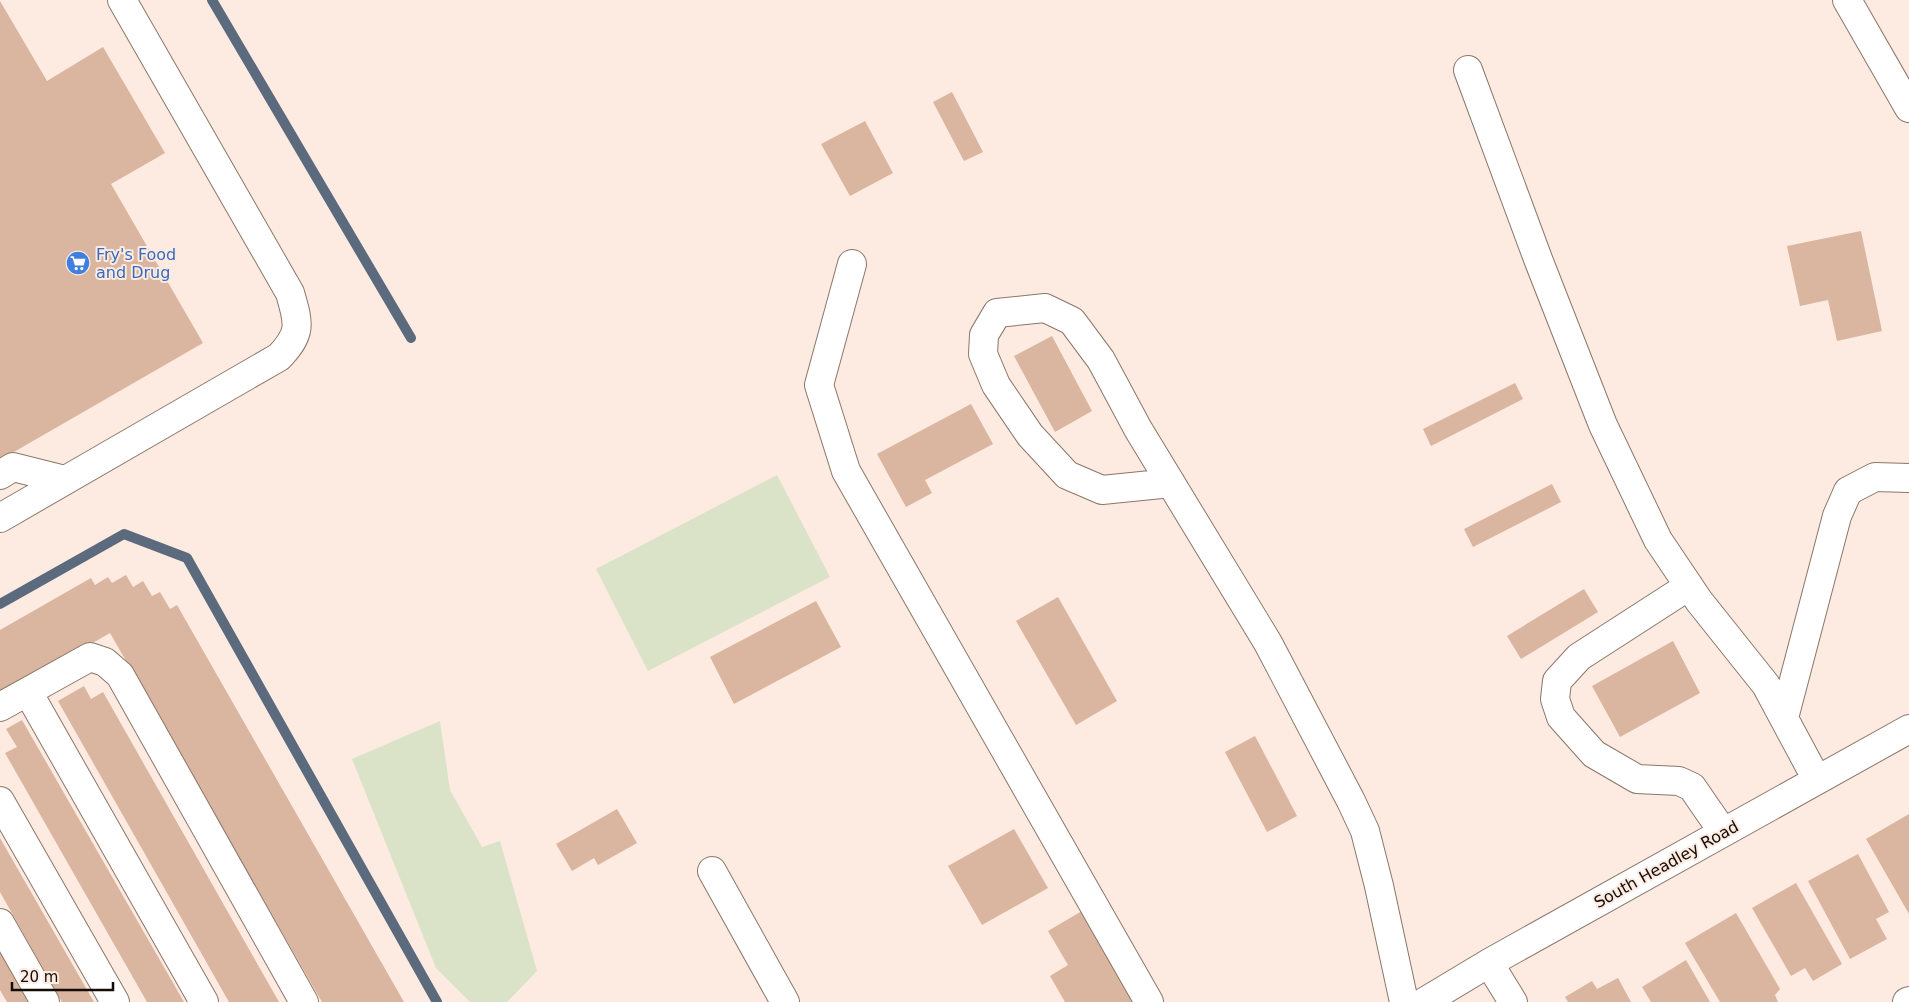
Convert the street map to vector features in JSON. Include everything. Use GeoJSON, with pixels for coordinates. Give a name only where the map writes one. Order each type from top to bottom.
{"type":"FeatureCollection","features":[{"type":"Feature","properties":{"kind":"street"},"geometry":{"type":"LineString","coordinates":[[0,518],[279,357],[292,344],[298,328],[290,293],[122,0]]}},
{"type":"Feature","properties":{"kind":"street"},"geometry":{"type":"LineString","coordinates":[[1847,0],[1909,108]]}},
{"type":"Feature","properties":{"kind":"street"},"geometry":{"type":"LineString","coordinates":[[1468,70],[1538,259],[1603,425],[1658,540],[1700,601],[1766,685],[1817,780]]}},
{"type":"Feature","properties":{"kind":"street"},"geometry":{"type":"LineString","coordinates":[[852,264],[818,385],[846,471],[1149,1002]]}},
{"type":"Feature","properties":{"kind":"street"},"geometry":{"type":"LineString","coordinates":[[1171,483],[1102,490],[1067,475],[1030,435],[996,385],[983,354],[984,335],[998,313],[1045,308],[1072,321],[1101,360],[1138,429],[1171,483],[1268,643],[1351,801],[1364,831],[1379,886],[1404,1002]]}},
{"type":"Feature","properties":{"kind":"street"},"geometry":{"type":"LineString","coordinates":[[0,475],[13,467],[65,480]]}},
{"type":"Feature","properties":{"kind":"street"},"geometry":{"type":"LineString","coordinates":[[1784,718],[1837,516],[1848,491],[1875,477],[1909,478]]}},
{"type":"Feature","properties":{"kind":"street"},"geometry":{"type":"LineString","coordinates":[[1690,586],[1579,657],[1557,681],[1555,699],[1561,717],[1594,754],[1637,779],[1679,781],[1692,787],[1723,832]]}},
{"type":"Feature","properties":{"kind":"street"},"geometry":{"type":"LineString","coordinates":[[0,707],[90,657],[106,662],[120,675],[304,1002]]}},
{"type":"Feature","properties":{"kind":"street"},"geometry":{"type":"LineString","coordinates":[[28,692],[204,1002]]}},
{"type":"Feature","properties":{"kind":"street","name":"South Headley Road"},"geometry":{"type":"LineString","coordinates":[[1424,1002],[1489,963],[1909,729]]}},
{"type":"Feature","properties":{"kind":"street"},"geometry":{"type":"LineString","coordinates":[[0,801],[115,1002]]}},
{"type":"Feature","properties":{"kind":"street"},"geometry":{"type":"LineString","coordinates":[[712,871],[785,1002]]}},
{"type":"Feature","properties":{"kind":"street"},"geometry":{"type":"LineString","coordinates":[[0,923],[45,1002]]}},
{"type":"Feature","properties":{"kind":"street"},"geometry":{"type":"LineString","coordinates":[[1489,963],[1513,1002]]}},
{"type":"Feature","properties":{"kind":"green space"},"geometry":{"type":"Polygon","coordinates":[[[777,475],[830,577],[648,671],[596,569],[777,475]]]}},
{"type":"Feature","properties":{"kind":"green space"},"geometry":{"type":"Polygon","coordinates":[[[440,721],[450,790],[482,847],[500,841],[537,971],[507,1002],[470,1002],[436,968],[352,759],[440,721]]]}},
{"type":"Feature","properties":{"kind":"building","name":"Fry's Food and Drug"},"geometry":{"type":"Polygon","coordinates":[[[0,1],[47,81],[103,47],[165,153],[111,184],[203,343],[0,460],[0,1]]]}},
{"type":"Feature","properties":{"kind":"building"},"geometry":{"type":"Polygon","coordinates":[[[952,92],[983,152],[964,161],[933,102],[952,92]]]}},
{"type":"Feature","properties":{"kind":"building"},"geometry":{"type":"Polygon","coordinates":[[[865,121],[893,173],[850,196],[821,144],[865,121]]]}},
{"type":"Feature","properties":{"kind":"building"},"geometry":{"type":"Polygon","coordinates":[[[1861,231],[1882,331],[1837,341],[1828,300],[1800,306],[1787,246],[1861,231]]]}},
{"type":"Feature","properties":{"kind":"building"},"geometry":{"type":"Polygon","coordinates":[[[1052,336],[1092,411],[1055,432],[1014,356],[1052,336]]]}},
{"type":"Feature","properties":{"kind":"building"},"geometry":{"type":"Polygon","coordinates":[[[1515,383],[1523,399],[1431,446],[1423,429],[1515,383]]]}},
{"type":"Feature","properties":{"kind":"building"},"geometry":{"type":"Polygon","coordinates":[[[971,404],[993,444],[925,480],[932,493],[906,507],[877,454],[971,404]]]}},
{"type":"Feature","properties":{"kind":"building"},"geometry":{"type":"Polygon","coordinates":[[[1552,484],[1561,502],[1473,547],[1464,529],[1552,484]]]}},
{"type":"Feature","properties":{"kind":"building"},"geometry":{"type":"Polygon","coordinates":[[[126,575],[133,587],[143,581],[152,596],[160,592],[170,609],[177,605],[404,1002],[322,1002],[110,633],[0,696],[0,630],[91,578],[95,585],[108,577],[112,583],[126,575]]]}},
{"type":"Feature","properties":{"kind":"building"},"geometry":{"type":"Polygon","coordinates":[[[1584,589],[1598,612],[1521,659],[1507,636],[1584,589]]]}},
{"type":"Feature","properties":{"kind":"building"},"geometry":{"type":"Polygon","coordinates":[[[1058,597],[1117,701],[1076,725],[1016,621],[1058,597]]]}},
{"type":"Feature","properties":{"kind":"building"},"geometry":{"type":"Polygon","coordinates":[[[816,601],[841,647],[734,704],[710,657],[816,601]]]}},
{"type":"Feature","properties":{"kind":"building"},"geometry":{"type":"Polygon","coordinates":[[[1673,641],[1700,693],[1620,737],[1592,686],[1673,641]]]}},
{"type":"Feature","properties":{"kind":"building"},"geometry":{"type":"Polygon","coordinates":[[[84,686],[91,699],[103,692],[279,1002],[229,1002],[58,701],[84,686]]]}},
{"type":"Feature","properties":{"kind":"building"},"geometry":{"type":"Polygon","coordinates":[[[22,720],[184,1002],[147,1002],[5,753],[17,747],[6,729],[22,720]]]}},
{"type":"Feature","properties":{"kind":"building"},"geometry":{"type":"Polygon","coordinates":[[[1255,736],[1297,816],[1267,832],[1225,752],[1255,736]]]}},
{"type":"Feature","properties":{"kind":"building"},"geometry":{"type":"Polygon","coordinates":[[[617,809],[637,843],[598,865],[594,858],[572,871],[556,844],[617,809]]]}},
{"type":"Feature","properties":{"kind":"building"},"geometry":{"type":"Polygon","coordinates":[[[1909,814],[1909,914],[1866,839],[1909,814]]]}},
{"type":"Feature","properties":{"kind":"building"},"geometry":{"type":"Polygon","coordinates":[[[1014,829],[1048,888],[982,925],[948,866],[1014,829]]]}},
{"type":"Feature","properties":{"kind":"building"},"geometry":{"type":"Polygon","coordinates":[[[0,838],[94,1002],[62,1002],[0,892],[0,838]]]}},
{"type":"Feature","properties":{"kind":"building"},"geometry":{"type":"Polygon","coordinates":[[[1858,854],[1889,912],[1876,919],[1887,939],[1850,959],[1808,881],[1858,854]]]}},
{"type":"Feature","properties":{"kind":"building"},"geometry":{"type":"Polygon","coordinates":[[[1796,883],[1842,964],[1813,981],[1805,968],[1791,976],[1752,908],[1796,883]]]}},
{"type":"Feature","properties":{"kind":"building"},"geometry":{"type":"Polygon","coordinates":[[[1082,911],[1133,1002],[1065,1002],[1050,976],[1068,965],[1048,931],[1082,911]]]}},
{"type":"Feature","properties":{"kind":"building"},"geometry":{"type":"Polygon","coordinates":[[[1736,913],[1780,989],[1775,995],[1778,1002],[1720,1002],[1685,943],[1736,913]]]}},
{"type":"Feature","properties":{"kind":"building"},"geometry":{"type":"Polygon","coordinates":[[[0,938],[36,1002],[7,1002],[0,990],[0,938]]]}},
{"type":"Feature","properties":{"kind":"building"},"geometry":{"type":"Polygon","coordinates":[[[1686,960],[1710,1002],[1651,1002],[1642,987],[1686,960]]]}},
{"type":"Feature","properties":{"kind":"building"},"geometry":{"type":"Polygon","coordinates":[[[1618,978],[1631,1002],[1568,1002],[1565,997],[1592,981],[1597,989],[1618,978]]]}},
{"type":"Feature","properties":{"kind":"waterway"},"geometry":{"type":"LineString","coordinates":[[212,0],[411,338]]}},
{"type":"Feature","properties":{"kind":"waterway"},"geometry":{"type":"LineString","coordinates":[[0,604],[124,534],[187,558],[437,1002]]}},
{"type":"Feature","properties":{"kind":"place","name":"Fry's Food and Drug"},"geometry":{"type":"Point","coordinates":[78,263]}}]}
